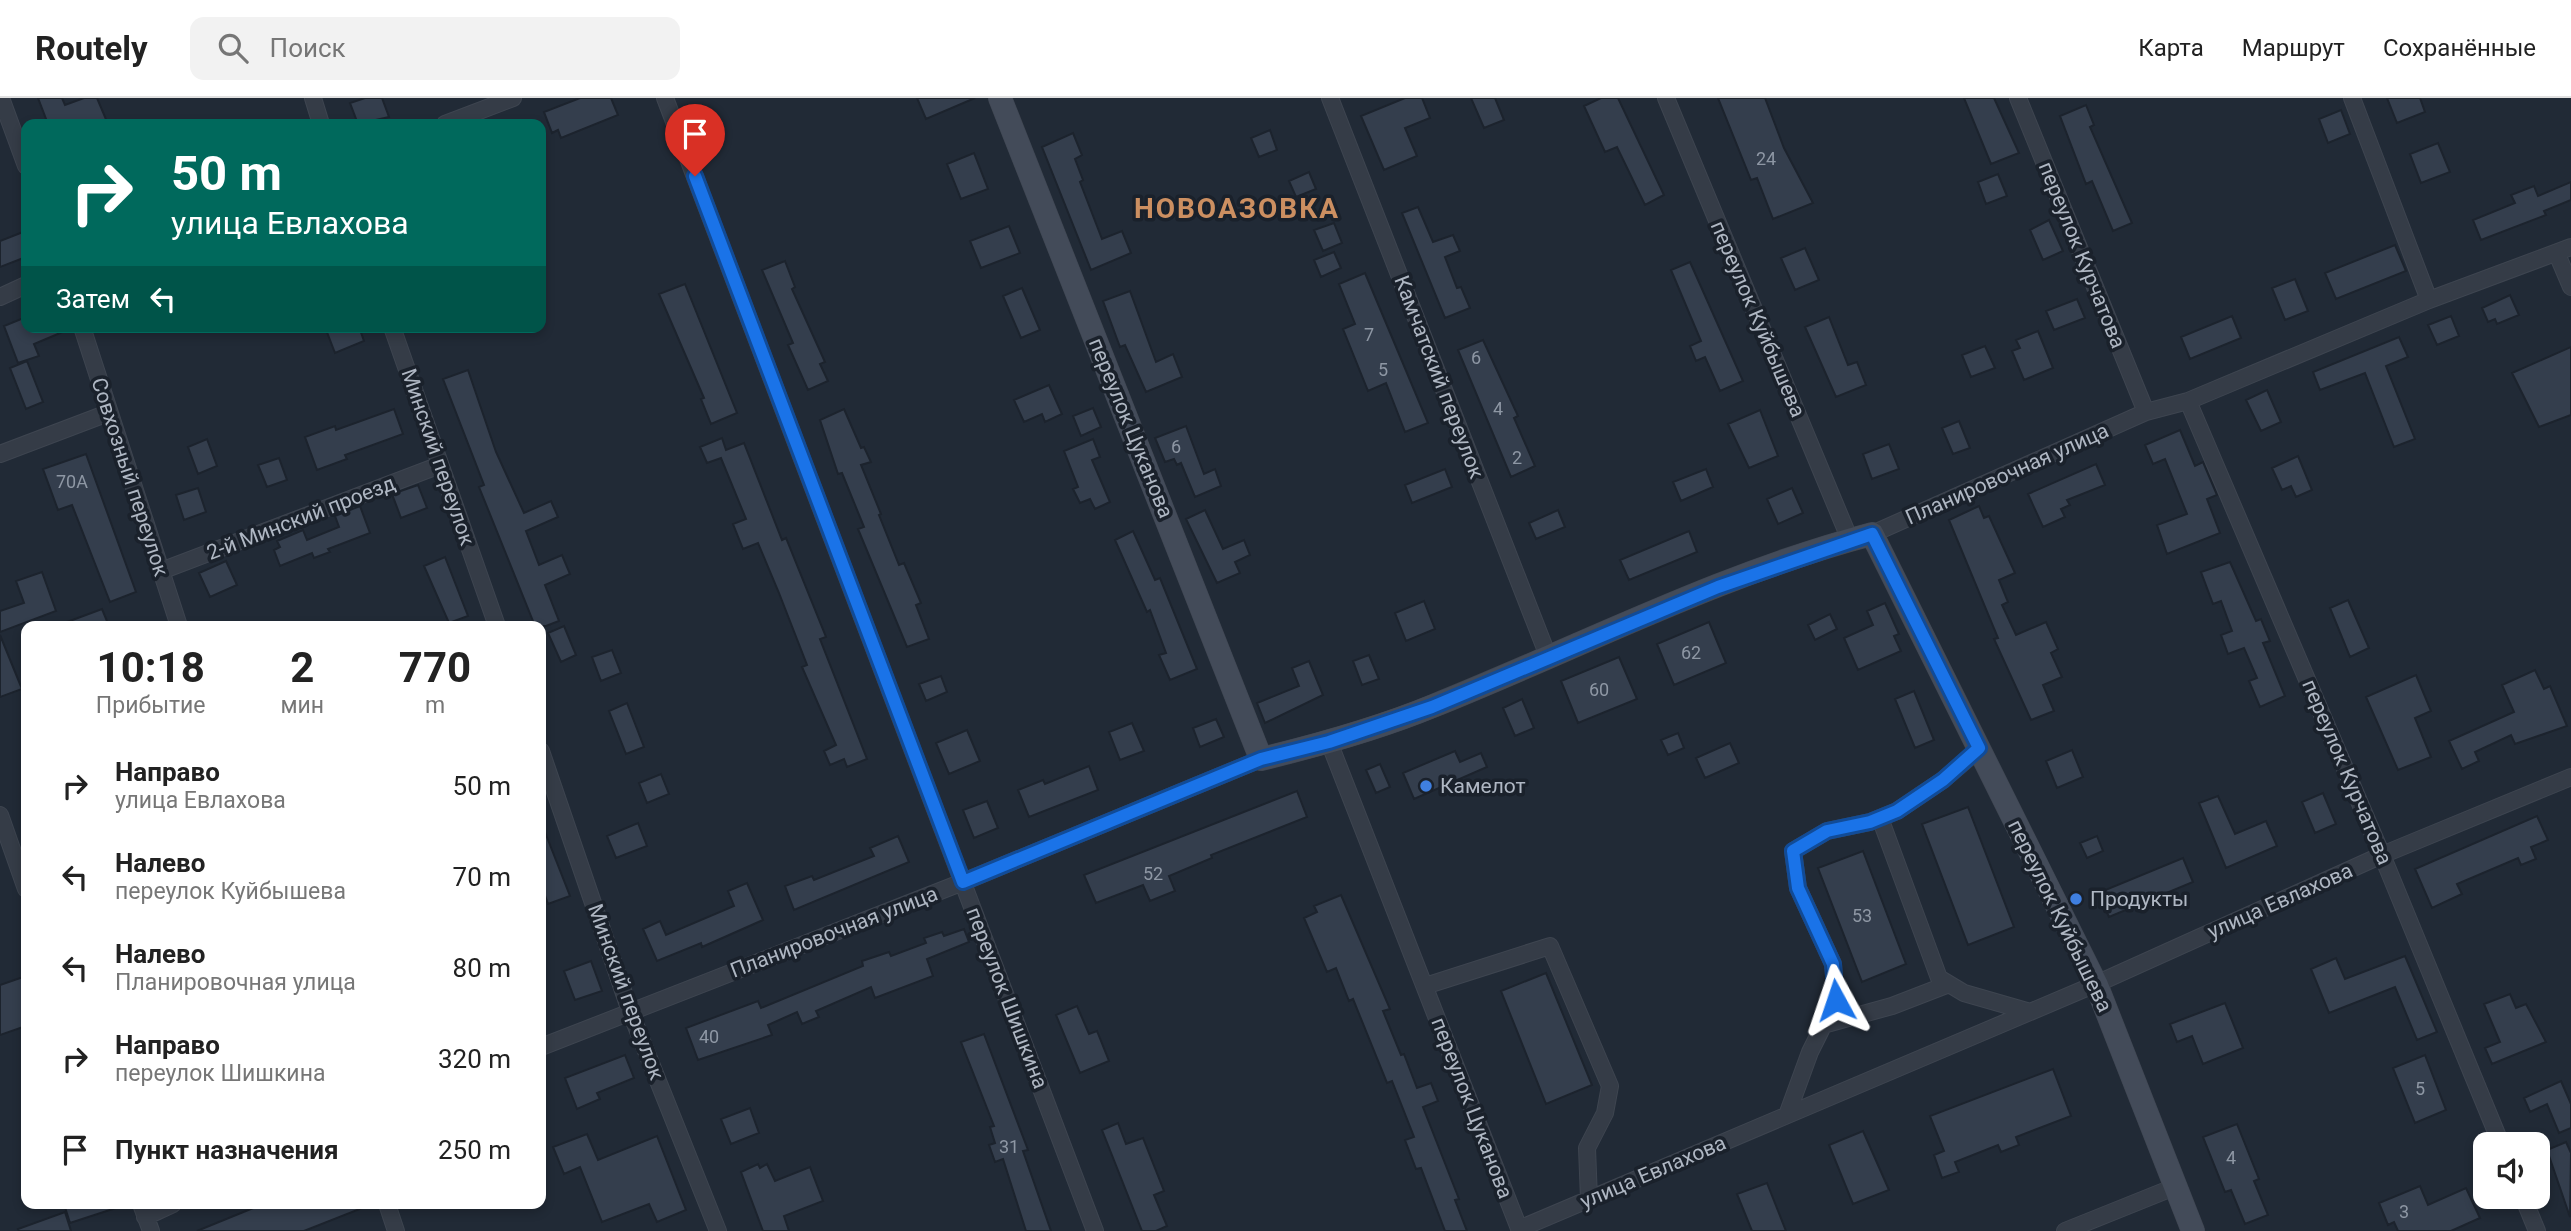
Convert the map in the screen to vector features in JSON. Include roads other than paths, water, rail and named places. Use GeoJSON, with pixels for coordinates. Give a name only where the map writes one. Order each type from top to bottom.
{"type":"FeatureCollection","features":[{"type":"Feature","properties":{"kind":"main road","name":"переулок Цуканова"},"geometry":{"type":"LineString","coordinates":[[1000,98],[1261,759]]}},
{"type":"Feature","properties":{"kind":"main road","name":"Планировочная улица"},"geometry":{"type":"LineString","coordinates":[[1261,759],[1329,742],[1432,707],[1548,656],[1718,587],[1861,537]]}},
{"type":"Feature","properties":{"kind":"main road","name":"переулок Куйбышева"},"geometry":{"type":"LineString","coordinates":[[1861,537],[1979,748],[2096,984],[2193,1231]]}},
{"type":"Feature","properties":{"kind":"street"},"geometry":{"type":"LineString","coordinates":[[1,98],[21,152]]}},
{"type":"Feature","properties":{"kind":"street"},"geometry":{"type":"LineString","coordinates":[[313,98],[319,119]]}},
{"type":"Feature","properties":{"kind":"street"},"geometry":{"type":"LineString","coordinates":[[458,119],[513,98]]}},
{"type":"Feature","properties":{"kind":"street","name":"переулок Шишкина"},"geometry":{"type":"LineString","coordinates":[[665,98],[1095,1231]]}},
{"type":"Feature","properties":{"kind":"street","name":"Камчатский переулок"},"geometry":{"type":"LineString","coordinates":[[1330,98],[1548,656]]}},
{"type":"Feature","properties":{"kind":"street","name":"переулок Куйбышева"},"geometry":{"type":"LineString","coordinates":[[1667,98],[1861,537]]}},
{"type":"Feature","properties":{"kind":"street","name":"переулок Курчатова"},"geometry":{"type":"LineString","coordinates":[[2018,98],[2146,412]]}},
{"type":"Feature","properties":{"kind":"street"},"geometry":{"type":"LineString","coordinates":[[2352,98],[2429,300]]}},
{"type":"Feature","properties":{"kind":"street"},"geometry":{"type":"LineString","coordinates":[[2564,251],[2571,287]]}},
{"type":"Feature","properties":{"kind":"street","name":"Планировочная улица"},"geometry":{"type":"LineString","coordinates":[[1861,537],[2146,412],[2188,401],[2429,300],[2564,251]]}},
{"type":"Feature","properties":{"kind":"street"},"geometry":{"type":"LineString","coordinates":[[0,297],[21,287]]}},
{"type":"Feature","properties":{"kind":"street","name":"Совхозный переулок"},"geometry":{"type":"LineString","coordinates":[[84,333],[177,621]]}},
{"type":"Feature","properties":{"kind":"street","name":"Минский переулок"},"geometry":{"type":"LineString","coordinates":[[394,333],[495,621]]}},
{"type":"Feature","properties":{"kind":"street","name":"переулок Курчатова"},"geometry":{"type":"LineString","coordinates":[[2188,401],[2382,855],[2496,1132]]}},
{"type":"Feature","properties":{"kind":"street"},"geometry":{"type":"LineString","coordinates":[[0,454],[108,413]]}},
{"type":"Feature","properties":{"kind":"street","name":"2-й Минский проезд"},"geometry":{"type":"LineString","coordinates":[[161,571],[440,465]]}},
{"type":"Feature","properties":{"kind":"street","name":"переулок Цуканова"},"geometry":{"type":"LineString","coordinates":[[1329,742],[1519,1230]]}},
{"type":"Feature","properties":{"kind":"street"},"geometry":{"type":"LineString","coordinates":[[1787,1115],[1823,1025],[1836,1000],[1833,964],[1798,888],[1793,851],[1827,831],[1897,811],[1943,780],[1979,748]]}},
{"type":"Feature","properties":{"kind":"street","name":"Планировочная улица"},"geometry":{"type":"LineString","coordinates":[[546,1045],[963,882],[1261,759]]}},
{"type":"Feature","properties":{"kind":"street","name":"Минский переулок"},"geometry":{"type":"LineString","coordinates":[[546,765],[631,1011],[718,1231]]}},
{"type":"Feature","properties":{"kind":"street","name":"улица Евлахова"},"geometry":{"type":"LineString","coordinates":[[1519,1230],[2096,984],[2382,855],[2571,777]]}},
{"type":"Feature","properties":{"kind":"street"},"geometry":{"type":"LineString","coordinates":[[0,815],[21,875]]}},
{"type":"Feature","properties":{"kind":"street"},"geometry":{"type":"LineString","coordinates":[[1880,818],[1939,978],[1964,993],[2030,1012]]}},
{"type":"Feature","properties":{"kind":"street"},"geometry":{"type":"LineString","coordinates":[[1424,986],[1550,946],[1610,1086],[1605,1112],[1587,1148],[1589,1199]]}},
{"type":"Feature","properties":{"kind":"street"},"geometry":{"type":"LineString","coordinates":[[1823,1025],[1892,1006],[1949,984]]}},
{"type":"Feature","properties":{"kind":"street"},"geometry":{"type":"LineString","coordinates":[[2065,1231],[2177,1186]]}},
{"type":"Feature","properties":{"kind":"street"},"geometry":{"type":"LineString","coordinates":[[145,1217],[162,1209]]}},
{"type":"Feature","properties":{"kind":"street"},"geometry":{"type":"LineString","coordinates":[[389,1209],[396,1231]]}},
{"type":"Feature","properties":{"kind":"street"},"geometry":{"type":"LineString","coordinates":[[2528,1209],[2537,1231]]}},
{"type":"Feature","properties":{"kind":"place","name":"Камелот"},"geometry":{"type":"Point","coordinates":[1426,786]}},
{"type":"Feature","properties":{"kind":"place","name":"Продукты"},"geometry":{"type":"Point","coordinates":[2076,899]}},
{"type":"Feature","properties":{"kind":"district","name":"НОВОАЗОВКА"},"geometry":{"type":"Point","coordinates":[1237,208]}}]}
